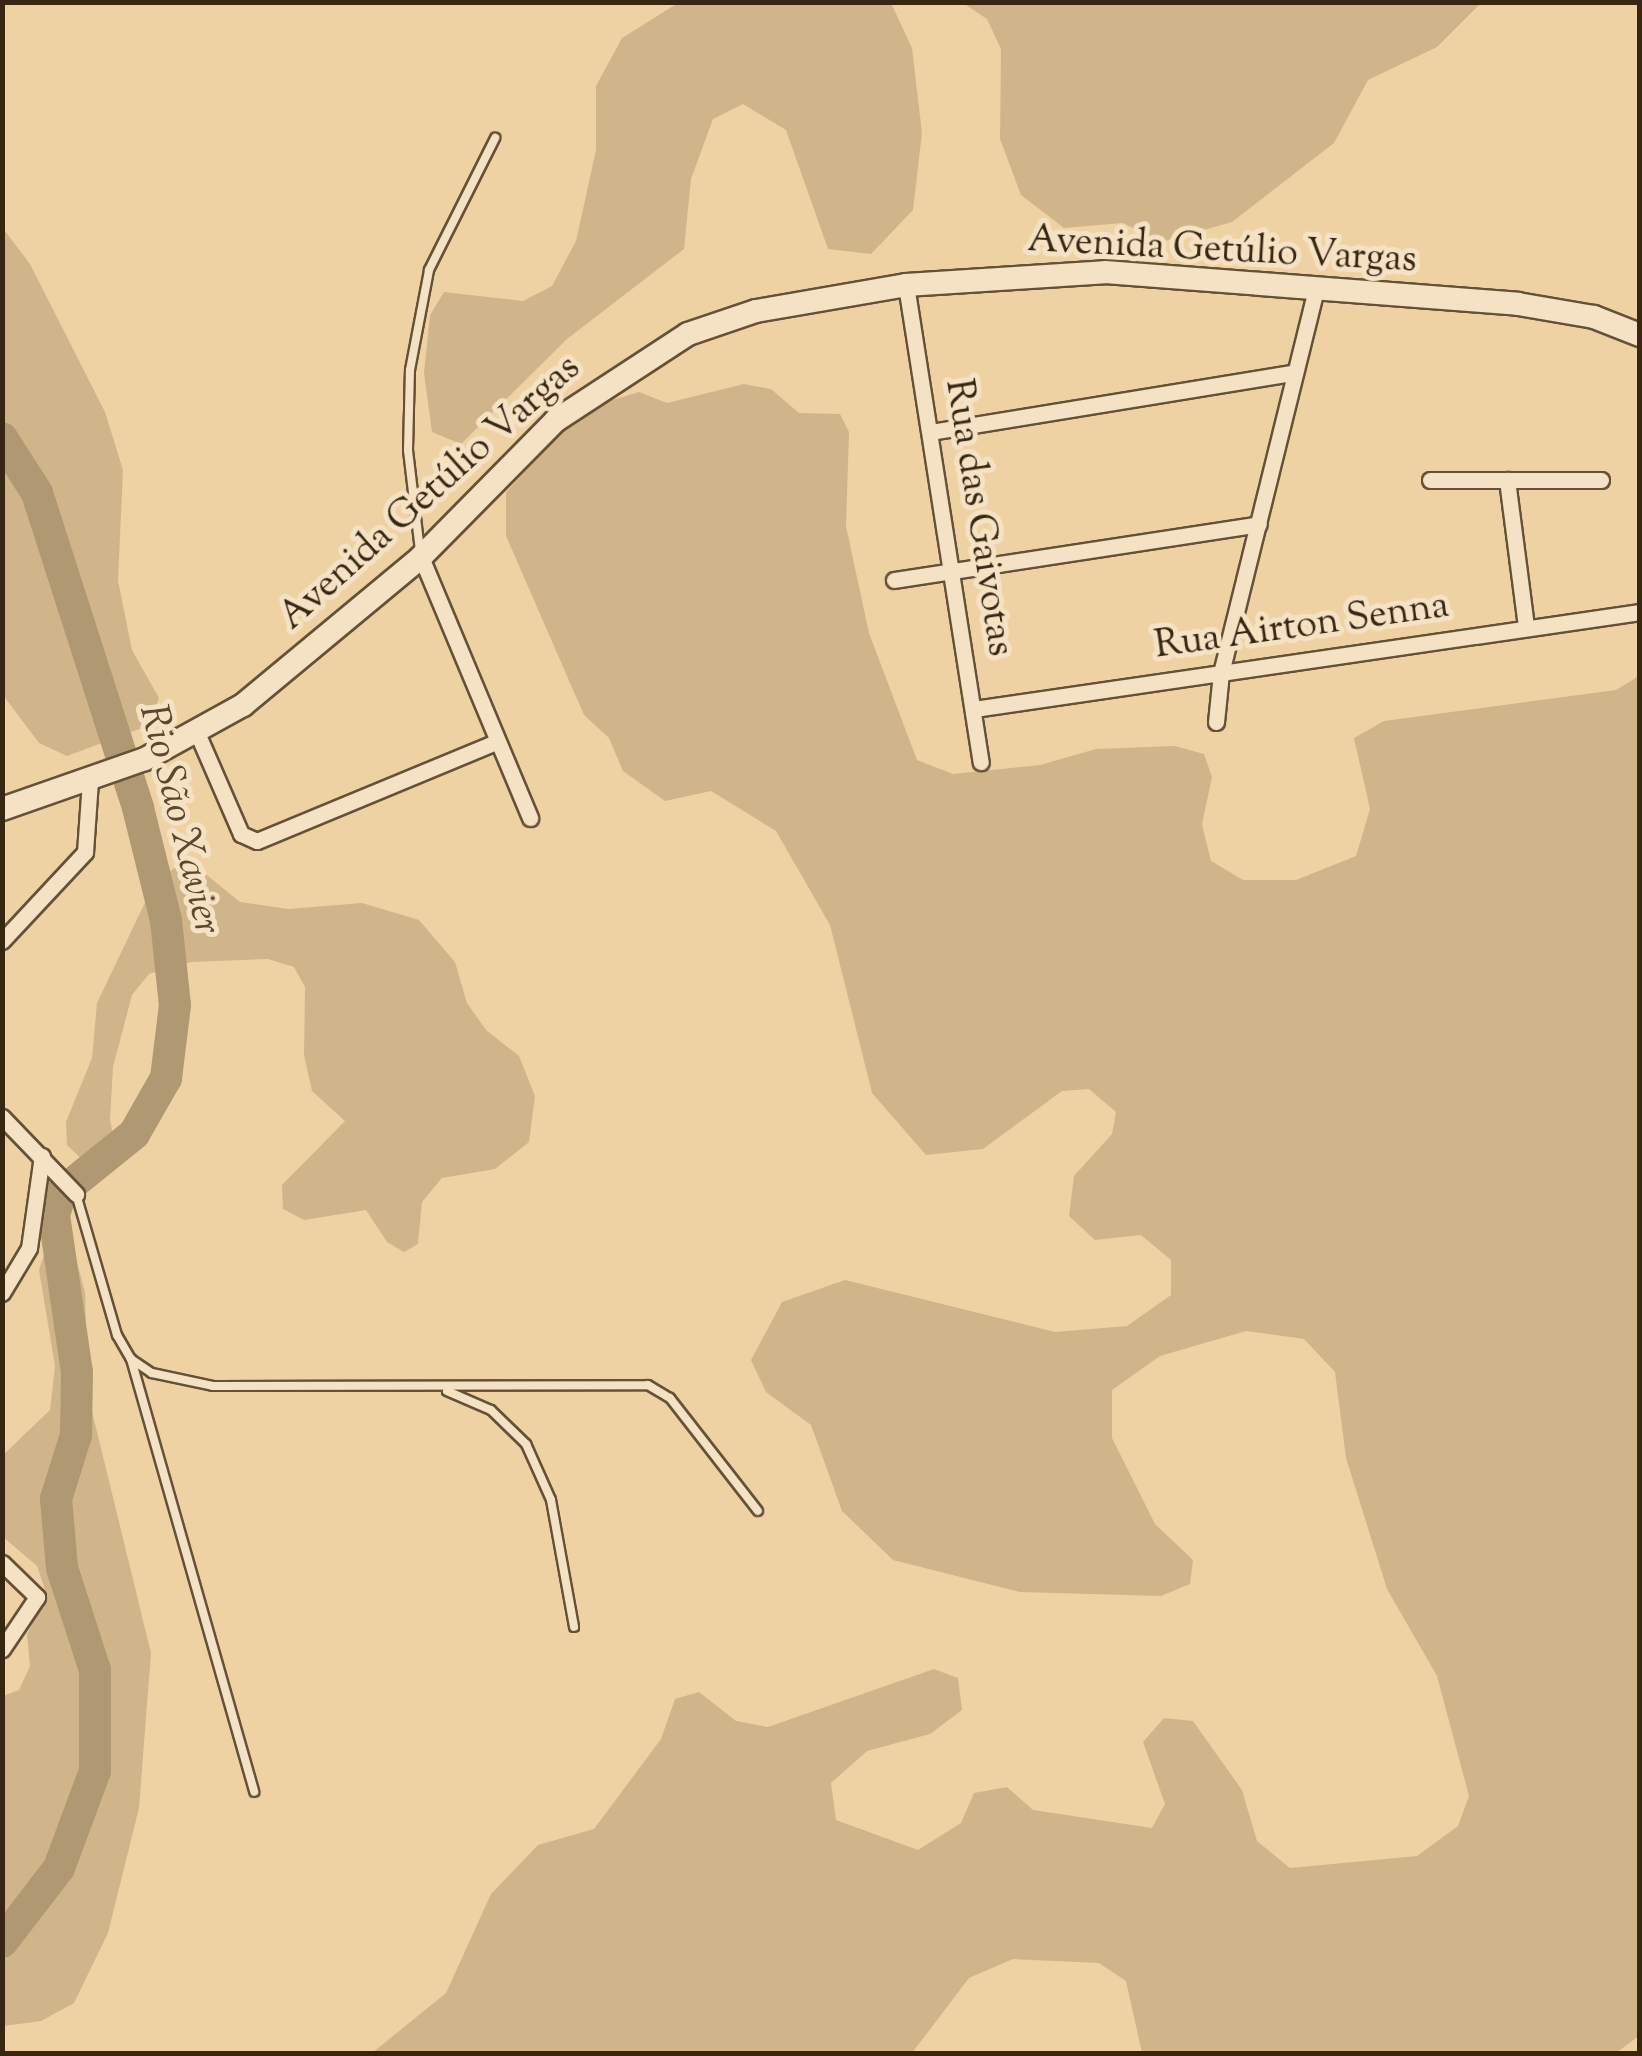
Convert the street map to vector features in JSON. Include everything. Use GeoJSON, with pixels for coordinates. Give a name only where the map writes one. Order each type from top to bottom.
{"type":"FeatureCollection","features":[{"type":"Feature","properties":{"kind":"street","name":"Avenida Getúlio Vargas"},"geometry":{"type":"LineString","coordinates":[[2,809],[99,778],[198,734],[420,557],[555,420],[688,334],[756,311],[906,285],[1106,272],[1518,304],[1594,317],[1640,334]]}},
{"type":"Feature","properties":{"kind":"street","name":"Rua das Gaivotas"},"geometry":{"type":"LineString","coordinates":[[906,285],[954,569],[981,762]]}},
{"type":"Feature","properties":{"kind":"street"},"geometry":{"type":"LineString","coordinates":[[1216,722],[1221,672],[1316,288]]}},
{"type":"Feature","properties":{"kind":"street"},"geometry":{"type":"LineString","coordinates":[[931,432],[1293,373]]}},
{"type":"Feature","properties":{"kind":"street"},"geometry":{"type":"LineString","coordinates":[[1430,480],[1601,480]]}},
{"type":"Feature","properties":{"kind":"street"},"geometry":{"type":"LineString","coordinates":[[1507,480],[1526,628]]}},
{"type":"Feature","properties":{"kind":"street"},"geometry":{"type":"LineString","coordinates":[[894,580],[1259,524]]}},
{"type":"Feature","properties":{"kind":"street"},"geometry":{"type":"LineString","coordinates":[[420,557],[530,818]]}},
{"type":"Feature","properties":{"kind":"street","name":"Rua Airton Senna"},"geometry":{"type":"LineString","coordinates":[[974,709],[1640,612]]}},
{"type":"Feature","properties":{"kind":"street"},"geometry":{"type":"LineString","coordinates":[[198,734],[247,840],[496,742]]}},
{"type":"Feature","properties":{"kind":"street"},"geometry":{"type":"LineString","coordinates":[[2,941],[84,852],[99,778]]}},
{"type":"Feature","properties":{"kind":"street"},"geometry":{"type":"LineString","coordinates":[[2,1117],[76,1194]]}},
{"type":"Feature","properties":{"kind":"street"},"geometry":{"type":"LineString","coordinates":[[2,1293],[29,1248],[42,1156]]}},
{"type":"Feature","properties":{"kind":"street"},"geometry":{"type":"LineString","coordinates":[[2,1563],[37,1598],[2,1649]]}},
{"type":"Feature","properties":{"kind":"lane"},"geometry":{"type":"LineString","coordinates":[[420,557],[408,450],[410,370],[428,270],[495,138]]}},
{"type":"Feature","properties":{"kind":"lane"},"geometry":{"type":"LineString","coordinates":[[76,1194],[130,1358],[254,1792]]}},
{"type":"Feature","properties":{"kind":"lane"},"geometry":{"type":"LineString","coordinates":[[130,1358],[152,1372],[212,1386],[442,1390],[648,1385],[670,1398],[758,1512]]}},
{"type":"Feature","properties":{"kind":"lane"},"geometry":{"type":"LineString","coordinates":[[442,1390],[491,1410],[526,1444],[551,1500],[574,1627]]}},
{"type":"Feature","properties":{"kind":"shaded area"},"geometry":{"type":"Polygon","coordinates":[[[678,3],[891,3],[912,48],[922,133],[913,210],[871,254],[828,249],[786,130],[743,104],[713,119],[691,179],[684,249],[567,339],[461,444],[432,432],[424,373],[430,315],[444,292],[523,301],[552,286],[576,241],[596,150],[596,86],[622,38],[678,3]]]}},
{"type":"Feature","properties":{"kind":"shaded area"},"geometry":{"type":"Polygon","coordinates":[[[963,3],[1481,3],[1437,47],[1368,80],[1334,143],[1232,222],[1161,242],[1123,223],[1064,228],[1021,195],[1000,139],[1001,49],[987,19],[963,3]]]}},
{"type":"Feature","properties":{"kind":"shaded area"},"geometry":{"type":"Polygon","coordinates":[[[2,227],[30,264],[105,412],[123,470],[118,581],[132,650],[159,698],[150,725],[67,756],[39,743],[3,695],[2,227]]]}},
{"type":"Feature","properties":{"kind":"shaded area"},"geometry":{"type":"Polygon","coordinates":[[[744,384],[771,389],[799,413],[840,414],[849,432],[846,526],[869,633],[917,760],[953,774],[1040,765],[1096,749],[1175,746],[1204,754],[1212,777],[1202,824],[1211,861],[1243,880],[1296,880],[1356,856],[1370,809],[1354,738],[1384,721],[1616,690],[1639,676],[1640,2035],[1616,2053],[1142,2053],[1126,1981],[1099,1963],[1013,1959],[969,1978],[912,2053],[372,2053],[446,1993],[491,1894],[538,1845],[594,1829],[661,1739],[675,1699],[699,1692],[736,1721],[768,1727],[934,1669],[958,1678],[962,1710],[930,1734],[867,1751],[831,1783],[836,1820],[918,1850],[961,1823],[974,1793],[1007,1787],[1033,1810],[1152,1828],[1165,1804],[1143,1742],[1164,1718],[1193,1721],[1242,1790],[1257,1841],[1290,1868],[1417,1856],[1458,1826],[1469,1796],[1437,1676],[1387,1589],[1346,1458],[1335,1372],[1304,1339],[1246,1331],[1160,1356],[1112,1390],[1112,1438],[1155,1524],[1193,1560],[1190,1584],[1161,1596],[1020,1592],[893,1560],[842,1511],[811,1425],[766,1392],[751,1360],[782,1302],[845,1280],[1055,1332],[1127,1326],[1171,1295],[1171,1260],[1141,1235],[1095,1240],[1069,1216],[1074,1176],[1112,1134],[1116,1112],[1089,1089],[1062,1091],[983,1149],[926,1155],[872,1093],[830,925],[776,831],[711,791],[665,801],[623,771],[609,738],[584,715],[506,536],[506,492],[561,433],[609,401],[639,392],[667,403],[744,384]]]}},
{"type":"Feature","properties":{"kind":"shaded area"},"geometry":{"type":"Polygon","coordinates":[[[197,867],[240,902],[288,909],[362,903],[419,920],[455,962],[467,1003],[486,1030],[519,1056],[535,1096],[529,1142],[495,1169],[442,1178],[422,1202],[418,1244],[404,1252],[387,1242],[366,1210],[304,1220],[283,1209],[282,1185],[345,1121],[312,1091],[304,1055],[305,987],[294,967],[268,959],[191,962],[149,974],[132,995],[113,1067],[110,1120],[118,1157],[95,1172],[67,1145],[66,1122],[92,1058],[97,1003],[151,890],[174,868],[197,867]]]}},
{"type":"Feature","properties":{"kind":"shaded area"},"geometry":{"type":"Polygon","coordinates":[[[68,1230],[85,1292],[88,1395],[151,1653],[139,1808],[108,1933],[74,2003],[41,2021],[3,2026],[3,1696],[19,1690],[30,1666],[27,1634],[47,1596],[37,1566],[3,1537],[3,1455],[50,1410],[55,1366],[39,1270],[50,1237],[68,1230]]]}},
{"type":"Feature","properties":{"kind":"waterway","name":"Rio São Xavier"},"geometry":{"type":"LineString","coordinates":[[2,438],[37,493],[138,808],[166,920],[175,1005],[166,1078],[134,1134],[61,1193],[54,1215],[77,1372],[76,1435],[56,1499],[62,1568],[95,1670],[95,1771],[59,1868],[2,1942]]}}]}
